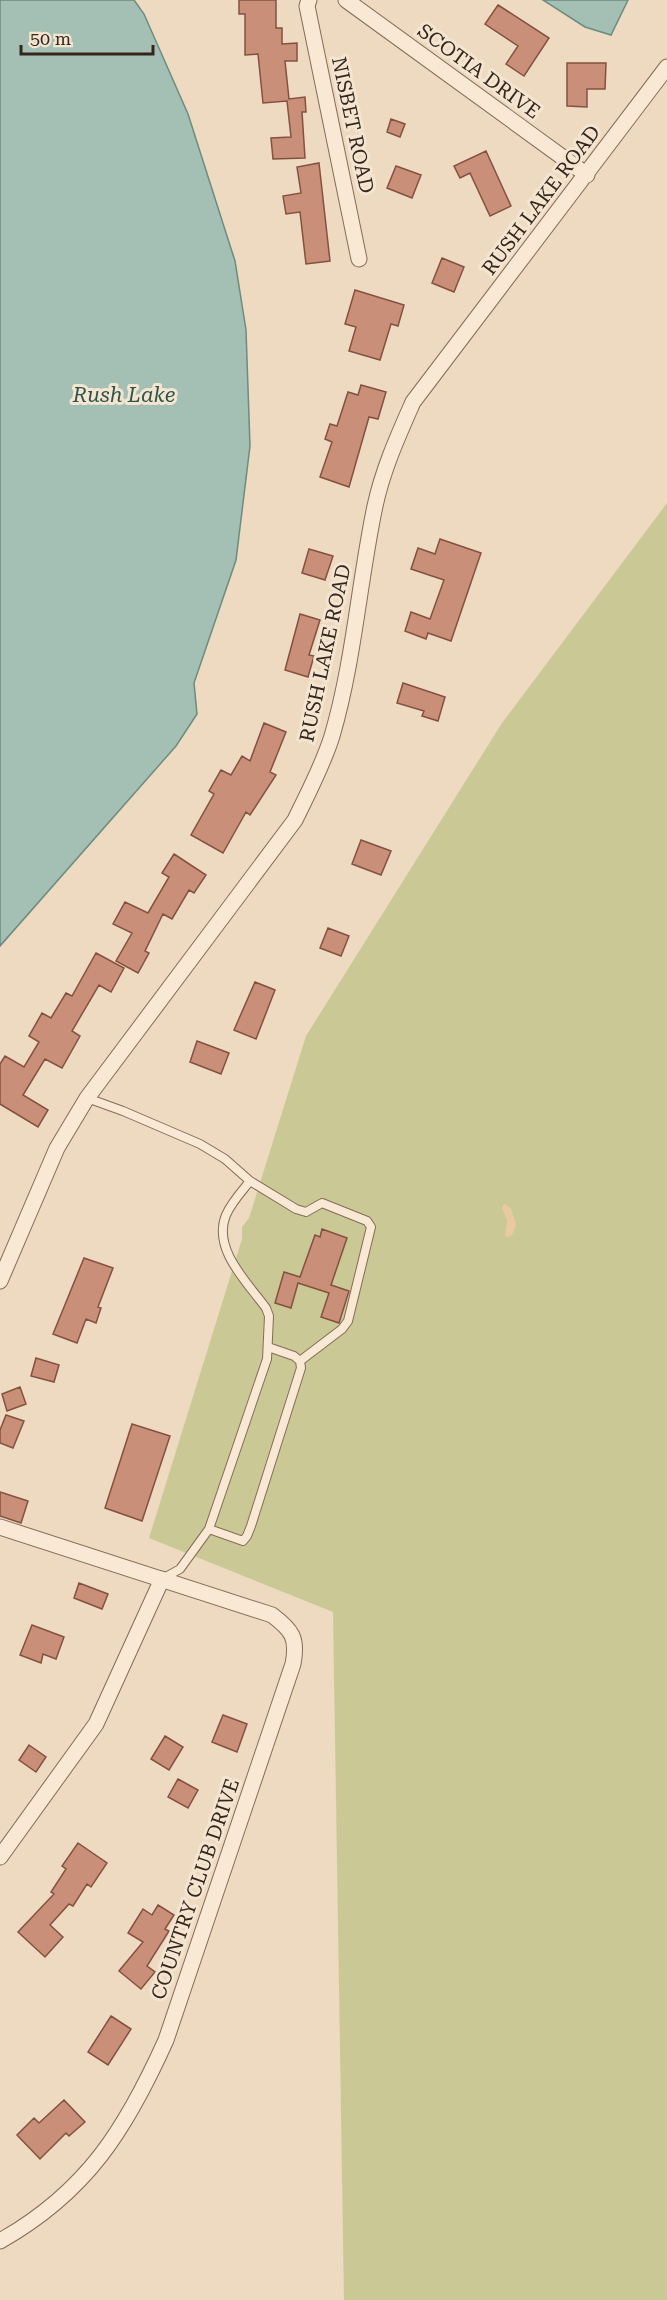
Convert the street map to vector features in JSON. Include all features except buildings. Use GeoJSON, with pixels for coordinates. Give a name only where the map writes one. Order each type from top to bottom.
{"type":"FeatureCollection","features":[{"type":"Feature","properties":{"kind":"street","name":"NISBET ROAD"},"geometry":{"type":"LineString","coordinates":[[309,0],[307,6],[359,259]]}},
{"type":"Feature","properties":{"kind":"street","name":"SCOTIA DRIVE"},"geometry":{"type":"LineString","coordinates":[[346,0],[587,175]]}},
{"type":"Feature","properties":{"kind":"street","name":"RUSH LAKE ROAD"},"geometry":{"type":"LineString","coordinates":[[0,1281],[57,1148],[87,1098],[295,820],[317,776],[332,737],[344,685],[375,505],[389,454],[413,402],[667,67]]}},
{"type":"Feature","properties":{"kind":"street"},"geometry":{"type":"LineString","coordinates":[[0,1527],[162,1579],[96,1724],[0,1857]]}},
{"type":"Feature","properties":{"kind":"street","name":"COUNTRY CLUB DRIVE"},"geometry":{"type":"LineString","coordinates":[[0,2241],[20,2229],[68,2192],[100,2158],[129,2116],[148,2081],[166,2040],[293,1664],[297,1647],[285,1625],[272,1615],[162,1579]]}},
{"type":"Feature","properties":{"kind":"lane"},"geometry":{"type":"LineString","coordinates":[[87,1098],[200,1144],[296,1209],[306,1212],[322,1203],[367,1221],[371,1227],[348,1321],[342,1329],[300,1361]]}},
{"type":"Feature","properties":{"kind":"lane"},"geometry":{"type":"LineString","coordinates":[[162,1579],[180,1569],[209,1529],[267,1359],[268,1316],[266,1308],[236,1267],[222,1236],[226,1213],[250,1180]]}},
{"type":"Feature","properties":{"kind":"lane"},"geometry":{"type":"LineString","coordinates":[[209,1529],[243,1541],[247,1536],[301,1368],[300,1361],[294,1356],[268,1347]]}},
{"type":"Feature","properties":{"kind":"shaded area"},"geometry":{"type":"Polygon","coordinates":[[[667,503],[667,2300],[344,2300],[333,1612],[149,1538],[242,1239],[242,1227],[249,1218],[306,1036],[502,723],[667,503]]]}},
{"type":"Feature","properties":{"kind":"sand"},"geometry":{"type":"Polygon","coordinates":[[[504,1204],[511,1208],[516,1225],[512,1235],[508,1237],[505,1236],[507,1220],[502,1208],[504,1204]]]}},
{"type":"Feature","properties":{"kind":"water","name":"Rush Lake"},"geometry":{"type":"Polygon","coordinates":[[[0,0],[134,0],[144,14],[188,114],[235,261],[246,330],[250,446],[236,560],[194,683],[197,714],[176,746],[0,946],[0,0]]]}},
{"type":"Feature","properties":{"kind":"water"},"geometry":{"type":"Polygon","coordinates":[[[543,0],[628,0],[611,35],[585,27],[543,0]]]}}]}
